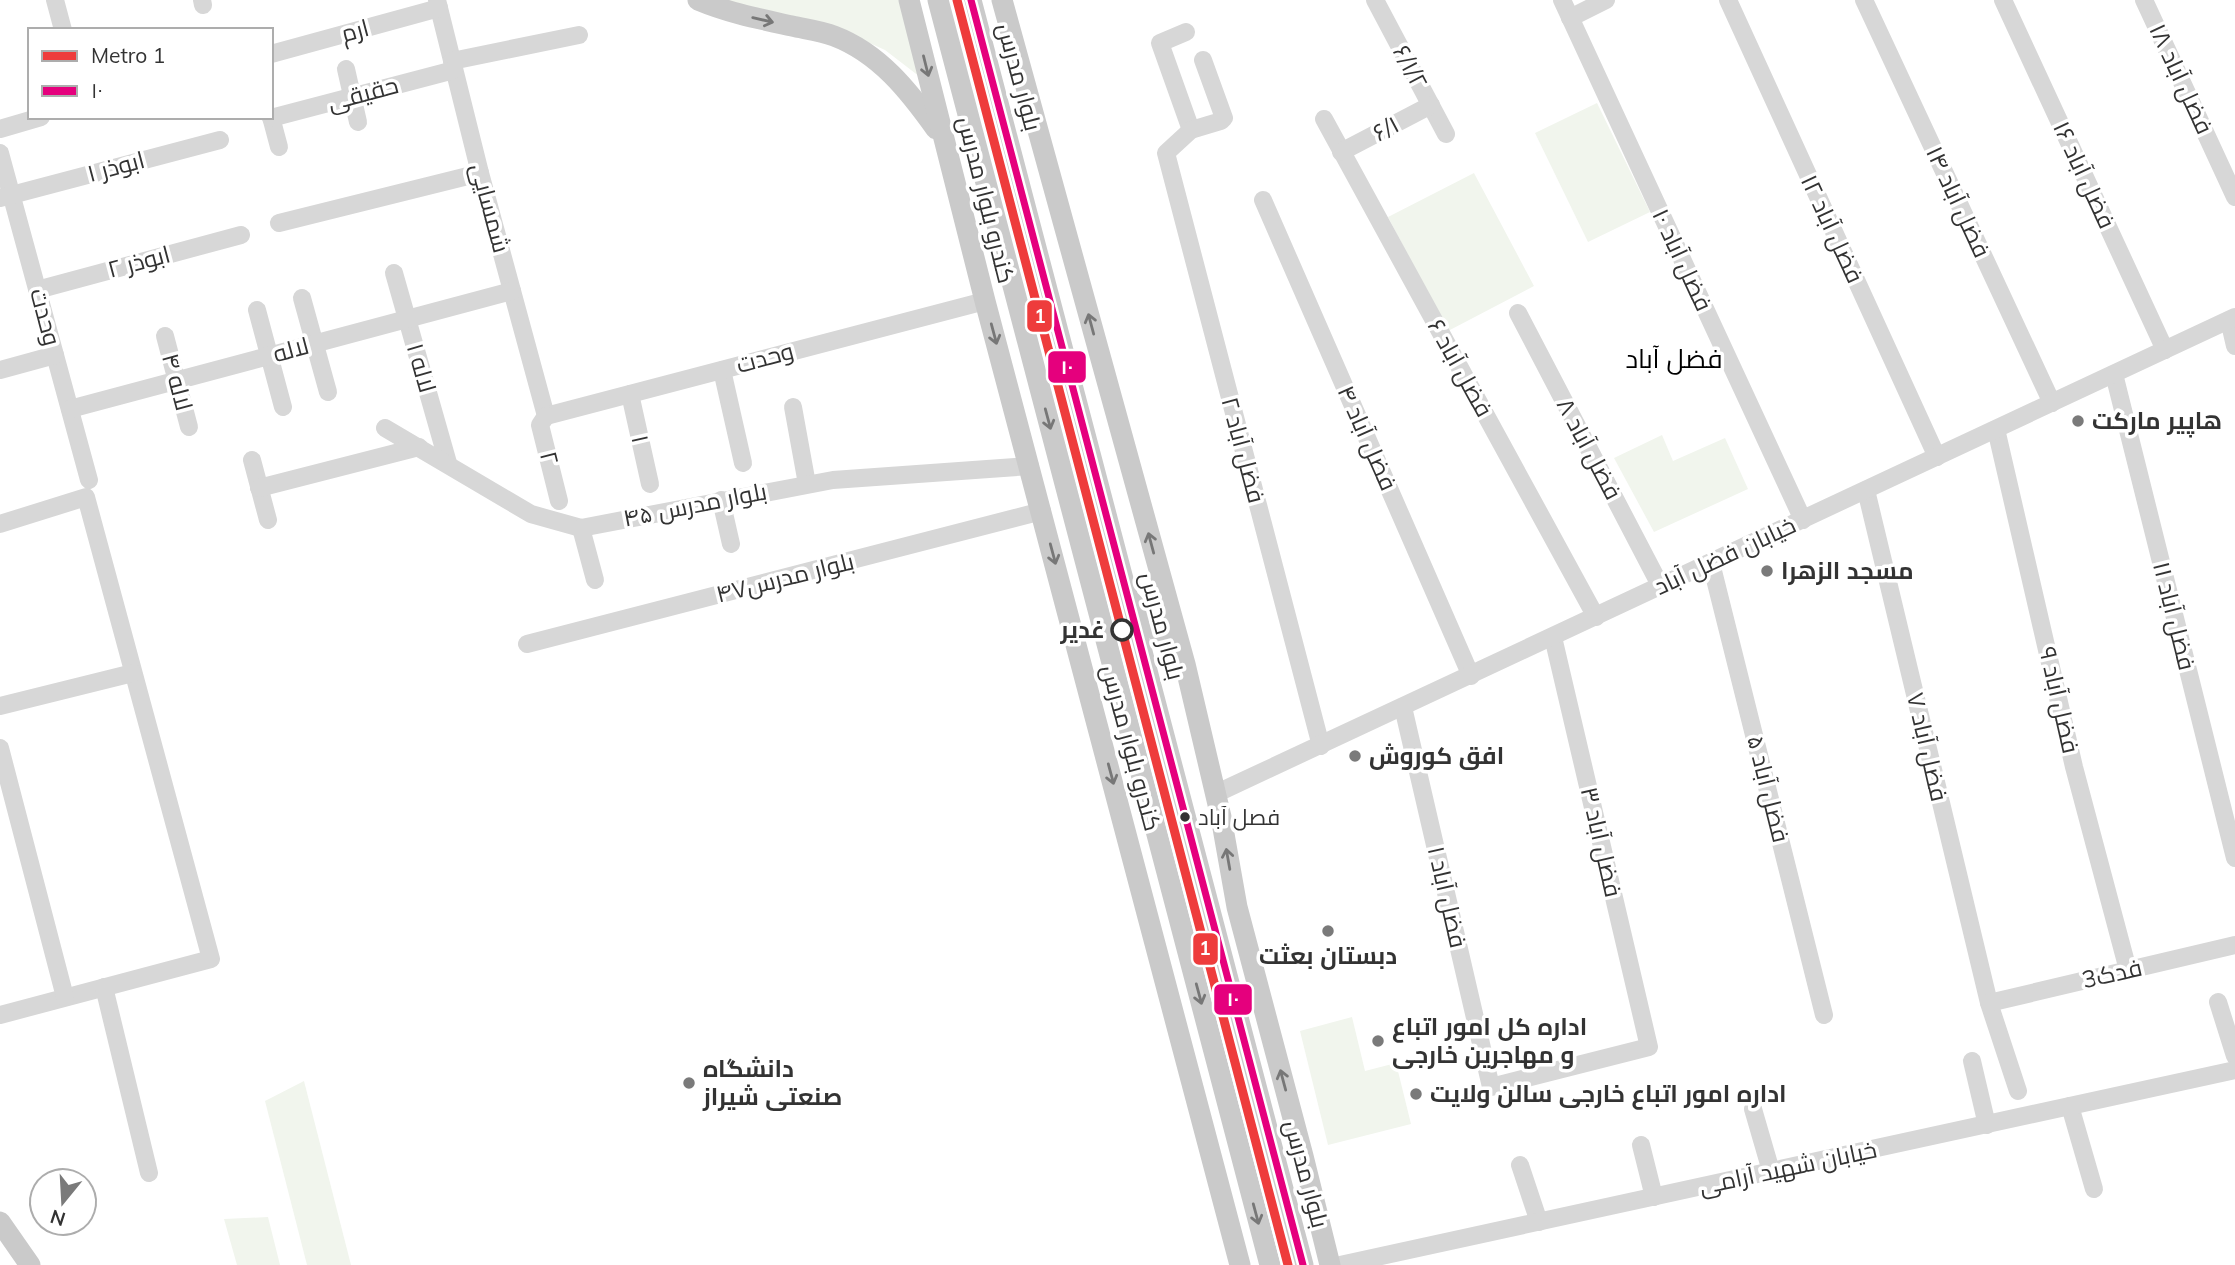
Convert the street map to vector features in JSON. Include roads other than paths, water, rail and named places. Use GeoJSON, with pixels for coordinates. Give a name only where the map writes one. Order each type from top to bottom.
{"type":"FeatureCollection","features":[{"type":"Feature","properties":{"kind":"main road"},"geometry":{"type":"LineString","coordinates":[[698,0],[725,11],[832,35],[852,45],[881,65],[906,88],[944,140]]}},
{"type":"Feature","properties":{"kind":"main road","name":"کندرو بلوار مدرس"},"geometry":{"type":"LineString","coordinates":[[909,0],[985,301],[1240,1265]]}},
{"type":"Feature","properties":{"kind":"main road"},"geometry":{"type":"LineString","coordinates":[[938,0],[1270,1265]]}},
{"type":"Feature","properties":{"kind":"main road","name":"بلوار مدرس"},"geometry":{"type":"LineString","coordinates":[[971,0],[1303,1265]]}},
{"type":"Feature","properties":{"kind":"main road"},"geometry":{"type":"LineString","coordinates":[[1002,0],[1185,664],[1215,794],[1237,907],[1330,1265]]}},
{"type":"Feature","properties":{"kind":"main road"},"geometry":{"type":"LineString","coordinates":[[1014,45],[1021,189]]}},
{"type":"Feature","properties":{"kind":"main road"},"geometry":{"type":"LineString","coordinates":[[1006,258],[1037,250]]}},
{"type":"Feature","properties":{"kind":"main road"},"geometry":{"type":"LineString","coordinates":[[1060,582],[1088,573]]}},
{"type":"Feature","properties":{"kind":"main road"},"geometry":{"type":"LineString","coordinates":[[1128,597],[1185,664]]}},
{"type":"Feature","properties":{"kind":"main road"},"geometry":{"type":"LineString","coordinates":[[1147,911],[1175,906]]}},
{"type":"Feature","properties":{"kind":"main road"},"geometry":{"type":"LineString","coordinates":[[1222,952],[1237,907]]}},
{"type":"Feature","properties":{"kind":"main road"},"geometry":{"type":"LineString","coordinates":[[0,1222],[30,1265]]}},
{"type":"Feature","properties":{"kind":"street"},"geometry":{"type":"LineString","coordinates":[[55,0],[62,28]]}},
{"type":"Feature","properties":{"kind":"street","name":"۶/۱/۲"},"geometry":{"type":"LineString","coordinates":[[1374,0],[1446,134]]}},
{"type":"Feature","properties":{"kind":"street","name":"فضل آباد ۱۰"},"geometry":{"type":"LineString","coordinates":[[1562,0],[1803,520]]}},
{"type":"Feature","properties":{"kind":"street"},"geometry":{"type":"LineString","coordinates":[[1570,18],[1606,0]]}},
{"type":"Feature","properties":{"kind":"street","name":"فضل آباد ۱۲"},"geometry":{"type":"LineString","coordinates":[[1728,0],[1937,457]]}},
{"type":"Feature","properties":{"kind":"street","name":"فضل آباد ۱۴"},"geometry":{"type":"LineString","coordinates":[[1864,0],[2052,403]]}},
{"type":"Feature","properties":{"kind":"street","name":"فضل آباد ۱۶"},"geometry":{"type":"LineString","coordinates":[[2003,0],[2165,350]]}},
{"type":"Feature","properties":{"kind":"street","name":"فضل آباد ۱۸"},"geometry":{"type":"LineString","coordinates":[[2144,0],[2235,197]]}},
{"type":"Feature","properties":{"kind":"street","name":"ارم"},"geometry":{"type":"LineString","coordinates":[[273,53],[438,4]]}},
{"type":"Feature","properties":{"kind":"street","name":"شمسایی"},"geometry":{"type":"LineString","coordinates":[[438,4],[480,173],[546,416]]}},
{"type":"Feature","properties":{"kind":"street"},"geometry":{"type":"LineString","coordinates":[[1186,32],[1160,43],[1191,130],[1224,118],[1203,60]]}},
{"type":"Feature","properties":{"kind":"street","name":"حقیقی"},"geometry":{"type":"LineString","coordinates":[[273,116],[453,65],[579,34]]}},
{"type":"Feature","properties":{"kind":"street"},"geometry":{"type":"LineString","coordinates":[[346,69],[358,122]]}},
{"type":"Feature","properties":{"kind":"street","name":"۶/۱"},"geometry":{"type":"LineString","coordinates":[[1341,152],[1431,105]]}},
{"type":"Feature","properties":{"kind":"street"},"geometry":{"type":"LineString","coordinates":[[0,129],[34,119]]}},
{"type":"Feature","properties":{"kind":"street"},"geometry":{"type":"LineString","coordinates":[[272,119],[279,147]]}},
{"type":"Feature","properties":{"kind":"street","name":"فضل آباد ۶"},"geometry":{"type":"LineString","coordinates":[[1324,119],[1596,617]]}},
{"type":"Feature","properties":{"kind":"street","name":"فضل آباد ۲"},"geometry":{"type":"LineString","coordinates":[[1191,130],[1166,153],[1321,746]]}},
{"type":"Feature","properties":{"kind":"street","name":"ابوذر ۱"},"geometry":{"type":"LineString","coordinates":[[6,197],[220,139]]}},
{"type":"Feature","properties":{"kind":"street","name":"وحدت"},"geometry":{"type":"LineString","coordinates":[[0,153],[6,197],[37,290],[70,409],[134,673],[211,959],[104,987]]}},
{"type":"Feature","properties":{"kind":"street"},"geometry":{"type":"LineString","coordinates":[[279,223],[480,173]]}},
{"type":"Feature","properties":{"kind":"street","name":"فضل آباد ۴"},"geometry":{"type":"LineString","coordinates":[[1263,200],[1471,676]]}},
{"type":"Feature","properties":{"kind":"street","name":"ابوذر ۲"},"geometry":{"type":"LineString","coordinates":[[37,290],[241,235]]}},
{"type":"Feature","properties":{"kind":"street","name":"لاله ۱"},"geometry":{"type":"LineString","coordinates":[[394,273],[448,463]]}},
{"type":"Feature","properties":{"kind":"street","name":"لاله"},"geometry":{"type":"LineString","coordinates":[[70,409],[512,291]]}},
{"type":"Feature","properties":{"kind":"street"},"geometry":{"type":"LineString","coordinates":[[302,298],[328,392]]}},
{"type":"Feature","properties":{"kind":"street","name":"وحدت"},"geometry":{"type":"LineString","coordinates":[[546,416],[985,301]]}},
{"type":"Feature","properties":{"kind":"street"},"geometry":{"type":"LineString","coordinates":[[257,310],[283,407]]}},
{"type":"Feature","properties":{"kind":"street","name":"فضل آباد ۸"},"geometry":{"type":"LineString","coordinates":[[1518,313],[1660,585]]}},
{"type":"Feature","properties":{"kind":"street"},"geometry":{"type":"LineString","coordinates":[[2232,319],[2235,346]]}},
{"type":"Feature","properties":{"kind":"street","name":"خیابان فضل آباد"},"geometry":{"type":"LineString","coordinates":[[1215,794],[2232,319]]}},
{"type":"Feature","properties":{"kind":"street","name":"لاله ۴"},"geometry":{"type":"LineString","coordinates":[[165,336],[189,428]]}},
{"type":"Feature","properties":{"kind":"street"},"geometry":{"type":"LineString","coordinates":[[0,370],[55,355]]}},
{"type":"Feature","properties":{"kind":"street"},"geometry":{"type":"LineString","coordinates":[[722,370],[743,463]]}},
{"type":"Feature","properties":{"kind":"street","name":"فضل آباد ۱۱"},"geometry":{"type":"LineString","coordinates":[[2114,374],[2235,858]]}},
{"type":"Feature","properties":{"kind":"street","name":"۱"},"geometry":{"type":"LineString","coordinates":[[630,394],[650,484]]}},
{"type":"Feature","properties":{"kind":"street"},"geometry":{"type":"LineString","coordinates":[[793,407],[807,484]]}},
{"type":"Feature","properties":{"kind":"street","name":"۲"},"geometry":{"type":"LineString","coordinates":[[546,416],[541,425],[559,500]]}},
{"type":"Feature","properties":{"kind":"street","name":"۴۵ بلوار مدرس"},"geometry":{"type":"LineString","coordinates":[[385,428],[531,514],[581,527],[833,480],[1030,466]]}},
{"type":"Feature","properties":{"kind":"street","name":"فضل آباد ۹"},"geometry":{"type":"LineString","coordinates":[[1996,429],[2074,767],[2128,970]]}},
{"type":"Feature","properties":{"kind":"street"},"geometry":{"type":"LineString","coordinates":[[259,488],[419,447]]}},
{"type":"Feature","properties":{"kind":"street"},"geometry":{"type":"LineString","coordinates":[[251,460],[268,520]]}},
{"type":"Feature","properties":{"kind":"street"},"geometry":{"type":"LineString","coordinates":[[0,524],[88,489]]}},
{"type":"Feature","properties":{"kind":"street","name":"فضل آباد ۷"},"geometry":{"type":"LineString","coordinates":[[1866,490],[1989,1003],[2018,1091]]}},
{"type":"Feature","properties":{"kind":"street"},"geometry":{"type":"LineString","coordinates":[[720,500],[731,544]]}},
{"type":"Feature","properties":{"kind":"street","name":"بلوار مدرس۴۷"},"geometry":{"type":"LineString","coordinates":[[527,644],[1042,512]]}},
{"type":"Feature","properties":{"kind":"street"},"geometry":{"type":"LineString","coordinates":[[581,527],[594,580]]}},
{"type":"Feature","properties":{"kind":"street","name":"فضل آباد ۵"},"geometry":{"type":"LineString","coordinates":[[1712,563],[1824,1015]]}},
{"type":"Feature","properties":{"kind":"street","name":"فضل آباد ۳"},"geometry":{"type":"LineString","coordinates":[[1491,1087],[1648,1047],[1553,637]]}},
{"type":"Feature","properties":{"kind":"street"},"geometry":{"type":"LineString","coordinates":[[0,706],[134,673]]}},
{"type":"Feature","properties":{"kind":"street","name":"فضل آباد ۱"},"geometry":{"type":"LineString","coordinates":[[1403,708],[1491,1087]]}},
{"type":"Feature","properties":{"kind":"street"},"geometry":{"type":"LineString","coordinates":[[0,748],[65,997]]}},
{"type":"Feature","properties":{"kind":"street","name":"فدک3"},"geometry":{"type":"LineString","coordinates":[[1989,1003],[2235,945]]}},
{"type":"Feature","properties":{"kind":"street"},"geometry":{"type":"LineString","coordinates":[[0,1015],[104,987],[149,1173]]}},
{"type":"Feature","properties":{"kind":"street"},"geometry":{"type":"LineString","coordinates":[[2218,1002],[2235,1056]]}},
{"type":"Feature","properties":{"kind":"street"},"geometry":{"type":"LineString","coordinates":[[1972,1061],[1987,1125]]}},
{"type":"Feature","properties":{"kind":"street","name":"خیابان شهید آرامی"},"geometry":{"type":"LineString","coordinates":[[1340,1265],[2235,1070]]}},
{"type":"Feature","properties":{"kind":"street"},"geometry":{"type":"LineString","coordinates":[[2070,1106],[2094,1189]]}},
{"type":"Feature","properties":{"kind":"street"},"geometry":{"type":"LineString","coordinates":[[1753,1109],[1771,1171]]}},
{"type":"Feature","properties":{"kind":"street"},"geometry":{"type":"LineString","coordinates":[[1641,1145],[1654,1197]]}},
{"type":"Feature","properties":{"kind":"street"},"geometry":{"type":"LineString","coordinates":[[1520,1165],[1539,1222]]}},
{"type":"Feature","properties":{"kind":"metro line","name":"1"},"geometry":{"type":"LineString","coordinates":[[957,0],[1288,1265]]}},
{"type":"Feature","properties":{"kind":"place","name":"هاپیر مارکت"},"geometry":{"type":"Point","coordinates":[2078,421]}},
{"type":"Feature","properties":{"kind":"place","name":"مسجد الزهرا"},"geometry":{"type":"Point","coordinates":[1767,571]}},
{"type":"Feature","properties":{"kind":"place","name":"غدیر"},"geometry":{"type":"Point","coordinates":[1122,630]}},
{"type":"Feature","properties":{"kind":"place","name":"افق کوروش"},"geometry":{"type":"Point","coordinates":[1355,756]}},
{"type":"Feature","properties":{"kind":"place","name":"فصل آباد"},"geometry":{"type":"Point","coordinates":[1185,817]}},
{"type":"Feature","properties":{"kind":"place","name":"دبستان بعثت"},"geometry":{"type":"Point","coordinates":[1328,931]}},
{"type":"Feature","properties":{"kind":"place","name":"اداره کل امور اتباع و مهاجرین خارجی"},"geometry":{"type":"Point","coordinates":[1378,1041]}},
{"type":"Feature","properties":{"kind":"place","name":"دانشگاه صنعتی شیراز"},"geometry":{"type":"Point","coordinates":[689,1083]}},
{"type":"Feature","properties":{"kind":"place","name":"اداره امور اتباع خارجی سالن ولایت"},"geometry":{"type":"Point","coordinates":[1416,1094]}},
{"type":"Feature","properties":{"kind":"district","name":"فضل آباد"},"geometry":{"type":"Point","coordinates":[1674,359]}}]}
